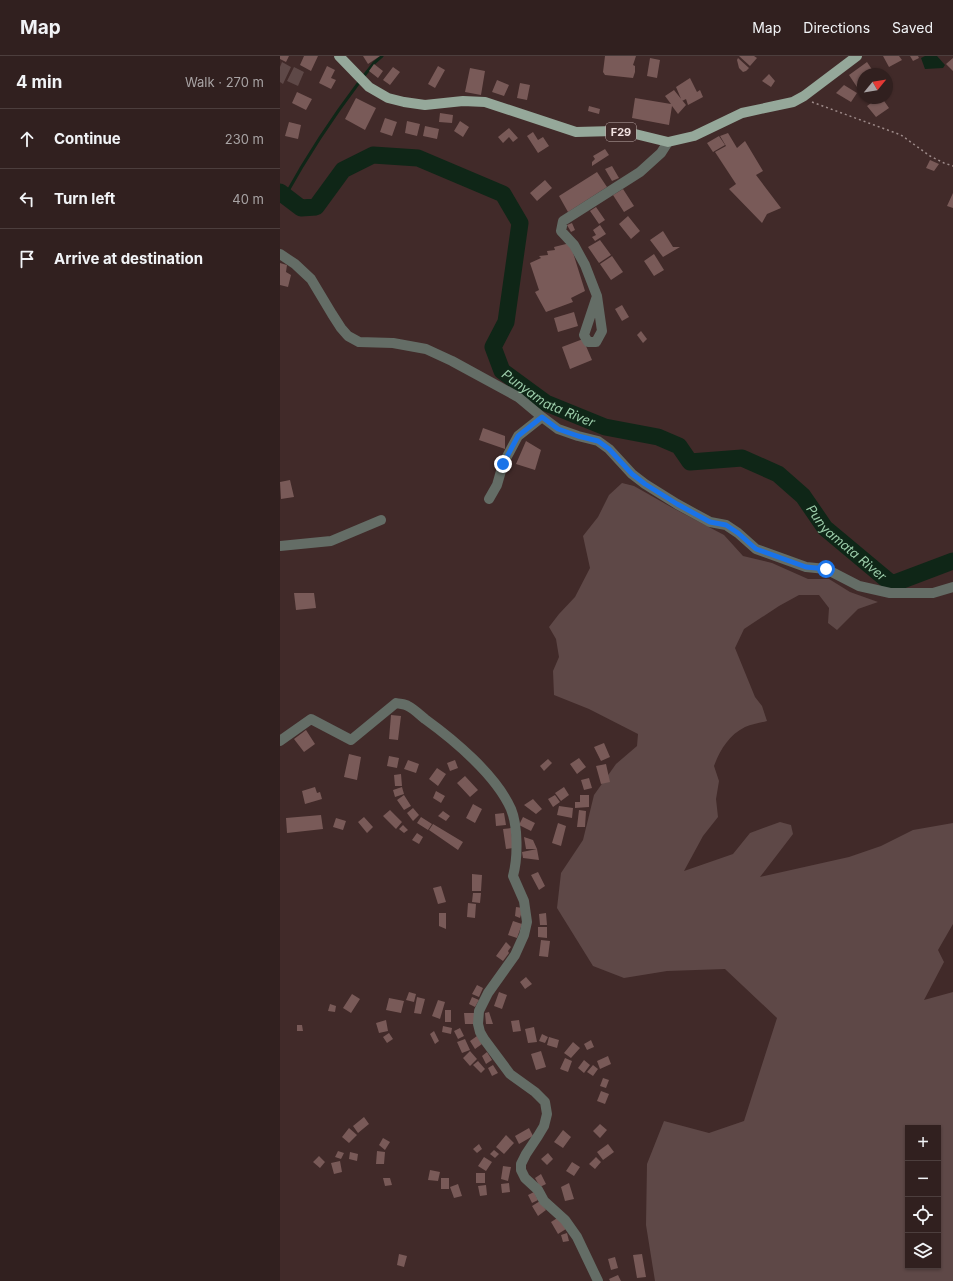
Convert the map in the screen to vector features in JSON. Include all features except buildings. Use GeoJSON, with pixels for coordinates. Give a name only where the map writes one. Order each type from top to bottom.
{"type":"FeatureCollection","features":[{"type":"Feature","properties":{"kind":"main road","name":"F29"},"geometry":{"type":"LineString","coordinates":[[339,56],[369,87],[388,98],[425,105],[463,101],[485,102],[576,132],[627,132],[668,142],[694,136],[742,113],[793,102],[804,96],[857,56]]}},
{"type":"Feature","properties":{"kind":"street"},"geometry":{"type":"LineString","coordinates":[[597,296],[585,265],[574,245],[561,231],[563,221],[640,172],[662,153],[668,142]]}},
{"type":"Feature","properties":{"kind":"street"},"geometry":{"type":"LineString","coordinates":[[280,254],[295,264],[311,279],[335,319],[348,336],[359,342],[393,343],[426,349],[518,397],[558,429],[598,441],[609,449],[632,474],[645,484],[710,522],[726,525],[738,533],[756,549],[806,567],[826,569],[859,586],[890,593],[933,593],[953,586]]}},
{"type":"Feature","properties":{"kind":"street"},"geometry":{"type":"LineString","coordinates":[[489,499],[497,485],[503,464],[518,436],[542,417]]}},
{"type":"Feature","properties":{"kind":"street"},"geometry":{"type":"LineString","coordinates":[[280,546],[331,541],[381,520]]}},
{"type":"Feature","properties":{"kind":"street"},"geometry":{"type":"LineString","coordinates":[[280,741],[311,719],[351,740],[396,704],[407,705],[443,732],[470,756],[492,780],[505,798],[512,811],[516,839],[516,864],[513,876],[524,901],[527,922],[524,935],[516,955],[488,993],[479,1012],[478,1024],[484,1039],[510,1074],[535,1092],[545,1102],[547,1114],[544,1126],[526,1154],[521,1164],[521,1170],[525,1178],[538,1190],[544,1201],[565,1220],[573,1231],[598,1281]]}},
{"type":"Feature","properties":{"kind":"path"},"geometry":{"type":"LineString","coordinates":[[804,96],[811,102],[901,135],[930,156],[953,166]]}},
{"type":"Feature","properties":{"kind":"shaded area"},"geometry":{"type":"Polygon","coordinates":[[[925,56],[937,56],[945,65],[943,68],[925,69],[921,58],[925,56]]]}},
{"type":"Feature","properties":{"kind":"shaded area"},"geometry":{"type":"Polygon","coordinates":[[[282,62],[291,67],[283,84],[280,82],[280,67],[282,62]]]}},
{"type":"Feature","properties":{"kind":"shaded area"},"geometry":{"type":"Polygon","coordinates":[[[294,67],[304,72],[298,86],[287,81],[294,67]]]}},
{"type":"Feature","properties":{"kind":"shaded area"},"geometry":{"type":"Polygon","coordinates":[[[622,483],[634,486],[724,535],[743,556],[772,563],[808,579],[829,579],[850,592],[878,602],[858,609],[837,630],[828,623],[829,608],[819,595],[799,595],[744,629],[735,648],[755,697],[762,706],[767,721],[739,730],[734,734],[719,754],[714,766],[719,781],[716,799],[718,817],[703,836],[684,871],[733,854],[750,833],[780,822],[791,825],[793,834],[760,877],[849,857],[881,846],[913,830],[953,823],[953,924],[938,950],[944,962],[924,1000],[953,992],[953,1281],[655,1281],[646,1225],[647,1164],[664,1121],[709,1133],[744,1121],[777,1018],[725,969],[667,971],[624,978],[593,966],[557,908],[561,873],[583,840],[594,795],[616,764],[637,746],[638,734],[589,709],[554,695],[553,671],[559,657],[556,639],[549,627],[575,597],[590,568],[583,536],[598,517],[609,495],[622,483]]]}},
{"type":"Feature","properties":{"kind":"waterway"},"geometry":{"type":"LineString","coordinates":[[363,77],[374,63],[382,56]]}},
{"type":"Feature","properties":{"kind":"waterway"},"geometry":{"type":"LineString","coordinates":[[285,196],[320,137],[360,81]]}},
{"type":"Feature","properties":{"kind":"waterway","name":"Punyamata River"},"geometry":{"type":"LineString","coordinates":[[280,192],[301,208],[316,207],[343,170],[373,155],[418,158],[503,194],[520,223],[506,322],[493,347],[502,371],[546,403],[605,427],[658,437],[679,446],[690,462],[742,458],[778,474],[803,496],[825,528],[892,584],[953,561]]}},
{"type":"Feature","properties":{"kind":"route"},"geometry":{"type":"LineString","coordinates":[[503,464],[518,436],[542,417],[558,429],[598,441],[609,449],[632,474],[645,484],[710,522],[726,525],[738,533],[756,549],[806,567],[826,569]]}}]}
